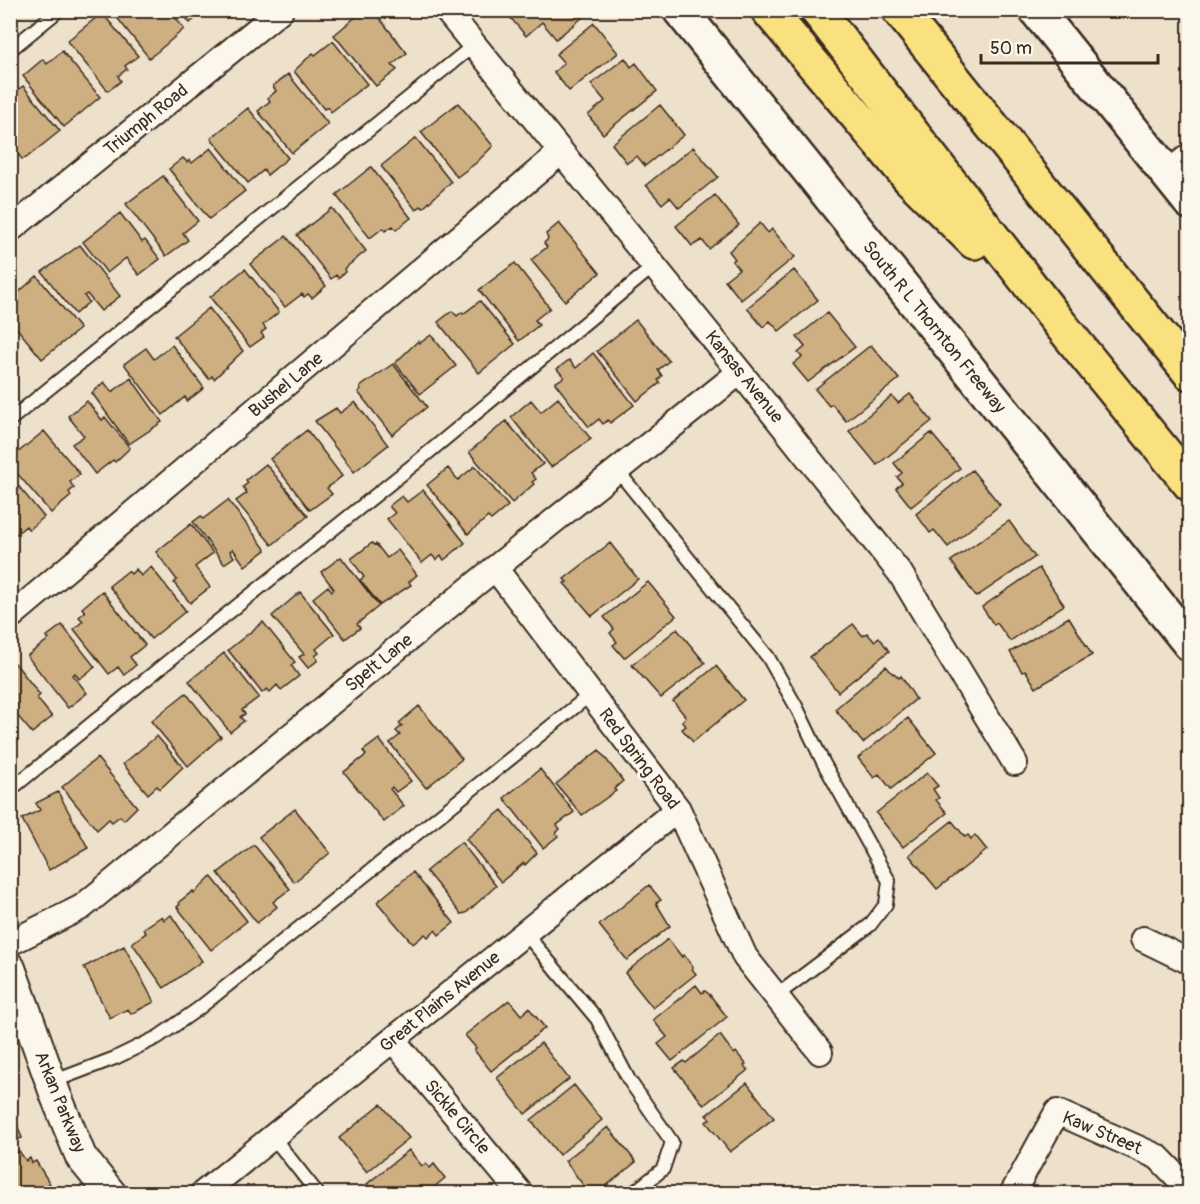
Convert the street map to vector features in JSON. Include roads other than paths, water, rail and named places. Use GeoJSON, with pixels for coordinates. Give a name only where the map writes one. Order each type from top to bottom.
{"type":"FeatureCollection","features":[{"type":"Feature","properties":{"kind":"highway"},"geometry":{"type":"LineString","coordinates":[[768,10],[909,178],[1060,324]]}},
{"type":"Feature","properties":{"kind":"highway"},"geometry":{"type":"LineString","coordinates":[[817,10],[1060,324],[1190,484]]}},
{"type":"Feature","properties":{"kind":"highway"},"geometry":{"type":"LineString","coordinates":[[899,10],[1190,373]]}},
{"type":"Feature","properties":{"kind":"highway"},"geometry":{"type":"LineString","coordinates":[[920,10],[934,55]]}},
{"type":"Feature","properties":{"kind":"main road","name":"South R L Thornton Freeway"},"geometry":{"type":"LineString","coordinates":[[680,10],[1190,644]]}},
{"type":"Feature","properties":{"kind":"main road"},"geometry":{"type":"LineString","coordinates":[[1036,10],[1190,202]]}},
{"type":"Feature","properties":{"kind":"street","name":"Triumph Road"},"geometry":{"type":"LineString","coordinates":[[10,230],[281,10]]}},
{"type":"Feature","properties":{"kind":"street","name":"Kansas Avenue"},"geometry":{"type":"LineString","coordinates":[[446,10],[900,573],[1015,763]]}},
{"type":"Feature","properties":{"kind":"street","name":"Bushel Lane"},"geometry":{"type":"LineString","coordinates":[[10,617],[561,152]]}},
{"type":"Feature","properties":{"kind":"street","name":"Spelt Lane"},"geometry":{"type":"LineString","coordinates":[[10,943],[82,907],[495,568],[740,372]]}},
{"type":"Feature","properties":{"kind":"street","name":"Red Spring Road"},"geometry":{"type":"LineString","coordinates":[[495,568],[678,809],[745,957],[820,1052]]}},
{"type":"Feature","properties":{"kind":"street","name":"Great Plains Avenue"},"geometry":{"type":"LineString","coordinates":[[202,1194],[678,809]]}},
{"type":"Feature","properties":{"kind":"street"},"geometry":{"type":"LineString","coordinates":[[1143,939],[1190,962]]}},
{"type":"Feature","properties":{"kind":"street","name":"Arkan Parkway"},"geometry":{"type":"LineString","coordinates":[[10,968],[51,1082],[81,1156],[111,1194]]}},
{"type":"Feature","properties":{"kind":"street","name":"Sickle Circle"},"geometry":{"type":"LineString","coordinates":[[393,1040],[521,1194]]}},
{"type":"Feature","properties":{"kind":"street","name":"Kaw Street"},"geometry":{"type":"LineString","coordinates":[[1012,1194],[1057,1112],[1158,1157],[1190,1190]]}},
{"type":"Feature","properties":{"kind":"lane"},"geometry":{"type":"LineString","coordinates":[[10,50],[59,10]]}},
{"type":"Feature","properties":{"kind":"lane"},"geometry":{"type":"LineString","coordinates":[[10,420],[474,45]]}},
{"type":"Feature","properties":{"kind":"lane"},"geometry":{"type":"LineString","coordinates":[[1163,169],[1190,148]]}},
{"type":"Feature","properties":{"kind":"lane"},"geometry":{"type":"LineString","coordinates":[[10,790],[417,462],[654,266]]}},
{"type":"Feature","properties":{"kind":"lane"},"geometry":{"type":"LineString","coordinates":[[617,471],[768,657],[889,881],[886,904],[870,925],[776,996]]}},
{"type":"Feature","properties":{"kind":"lane"},"geometry":{"type":"LineString","coordinates":[[51,1082],[115,1058],[158,1037],[198,1009],[591,694]]}},
{"type":"Feature","properties":{"kind":"lane"},"geometry":{"type":"LineString","coordinates":[[525,933],[597,1019],[629,1080],[672,1142],[663,1169],[632,1194]]}},
{"type":"Feature","properties":{"kind":"lane"},"geometry":{"type":"LineString","coordinates":[[273,1137],[318,1194]]}}]}
